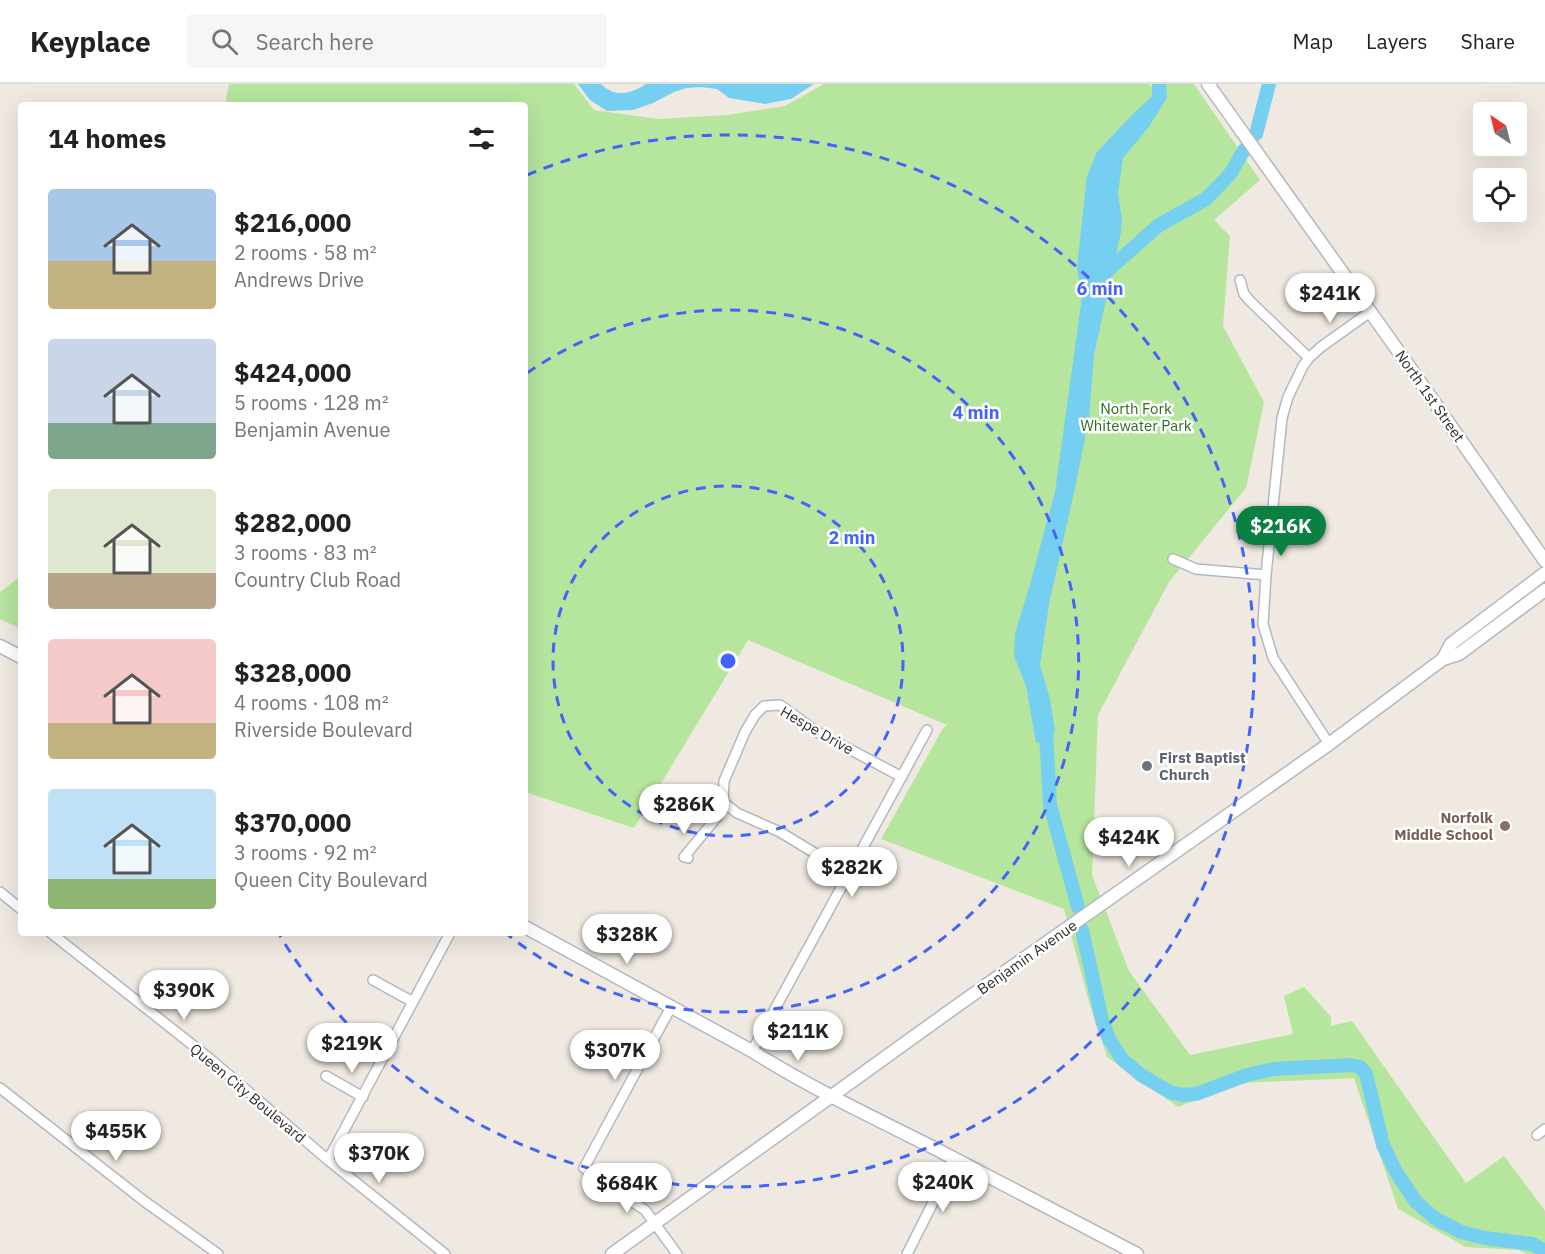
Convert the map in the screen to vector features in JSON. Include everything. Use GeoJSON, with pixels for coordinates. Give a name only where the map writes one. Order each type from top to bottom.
{"type":"FeatureCollection","features":[{"type":"Feature","properties":{"kind":"main road","name":"North 1st Street"},"geometry":{"type":"LineString","coordinates":[[1208,84],[1545,561]]}},
{"type":"Feature","properties":{"kind":"main road","name":"Benjamin Avenue"},"geometry":{"type":"LineString","coordinates":[[1443,659],[1451,644],[1545,573]]}},
{"type":"Feature","properties":{"kind":"main road","name":"Benjamin Avenue"},"geometry":{"type":"LineString","coordinates":[[612,1254],[1329,744],[1443,659],[1459,654],[1545,590]]}},
{"type":"Feature","properties":{"kind":"main road"},"geometry":{"type":"LineString","coordinates":[[0,646],[18,655]]}},
{"type":"Feature","properties":{"kind":"main road"},"geometry":{"type":"LineString","coordinates":[[528,929],[752,1051],[830,1097],[1137,1254]]}},
{"type":"Feature","properties":{"kind":"street"},"geometry":{"type":"LineString","coordinates":[[1240,280],[1244,294],[1250,301],[1309,358]]}},
{"type":"Feature","properties":{"kind":"street"},"geometry":{"type":"LineString","coordinates":[[1329,744],[1273,658],[1263,624],[1266,575],[1282,418],[1288,397],[1309,358],[1370,312]]}},
{"type":"Feature","properties":{"kind":"street"},"geometry":{"type":"LineString","coordinates":[[1173,559],[1196,569],[1266,575]]}},
{"type":"Feature","properties":{"kind":"street","name":"Hespe Drive"},"geometry":{"type":"LineString","coordinates":[[723,802],[724,781],[745,732],[755,715],[768,705],[780,705],[819,734],[902,777]]}},
{"type":"Feature","properties":{"kind":"street"},"geometry":{"type":"LineString","coordinates":[[752,1051],[927,730]]}},
{"type":"Feature","properties":{"kind":"street"},"geometry":{"type":"LineString","coordinates":[[688,858],[684,857],[717,816],[723,802],[737,813],[780,832],[850,872]]}},
{"type":"Feature","properties":{"kind":"street"},"geometry":{"type":"LineString","coordinates":[[0,892],[18,907]]}},
{"type":"Feature","properties":{"kind":"street","name":"Queen City Boulevard"},"geometry":{"type":"LineString","coordinates":[[55,936],[208,1058],[444,1254]]}},
{"type":"Feature","properties":{"kind":"street"},"geometry":{"type":"LineString","coordinates":[[328,1160],[448,936]]}},
{"type":"Feature","properties":{"kind":"street"},"geometry":{"type":"LineString","coordinates":[[373,980],[413,1002]]}},
{"type":"Feature","properties":{"kind":"street"},"geometry":{"type":"LineString","coordinates":[[671,1007],[584,1168],[645,1210],[677,1254]]}},
{"type":"Feature","properties":{"kind":"street"},"geometry":{"type":"LineString","coordinates":[[326,1076],[363,1097]]}},
{"type":"Feature","properties":{"kind":"street"},"geometry":{"type":"LineString","coordinates":[[0,1089],[144,1201],[218,1254]]}},
{"type":"Feature","properties":{"kind":"street"},"geometry":{"type":"LineString","coordinates":[[907,1254],[955,1159]]}},
{"type":"Feature","properties":{"kind":"green space","name":"North Fork Whitewater Park"},"geometry":{"type":"Polygon","coordinates":[[[229,84],[574,84],[594,110],[658,119],[728,115],[785,106],[824,84],[1150,84],[1156,93],[1166,84],[1194,84],[1260,180],[1214,220],[1230,236],[1223,326],[1264,402],[1246,488],[1169,582],[1098,715],[1092,875],[1129,971],[1190,1055],[1293,1034],[1284,996],[1304,987],[1331,1017],[1331,1026],[1352,1021],[1466,1183],[1504,1156],[1545,1211],[1545,1254],[1466,1247],[1398,1209],[1354,1078],[1240,1083],[1178,1107],[1107,1057],[1089,1002],[1064,909],[881,839],[943,728],[947,725],[748,640],[634,828],[528,793],[528,102],[226,102],[229,84]]]}},
{"type":"Feature","properties":{"kind":"green space"},"geometry":{"type":"Polygon","coordinates":[[[18,578],[18,628],[0,619],[0,592],[18,578]]]}},
{"type":"Feature","properties":{"kind":"water"},"geometry":{"type":"Polygon","coordinates":[[[578,84],[601,84],[612,91],[623,93],[646,84],[814,84],[791,99],[765,104],[729,98],[717,89],[700,87],[674,92],[633,110],[607,111],[590,100],[578,84]]]}},
{"type":"Feature","properties":{"kind":"water"},"geometry":{"type":"Polygon","coordinates":[[[1152,84],[1166,84],[1167,98],[1148,128],[1123,158],[1118,193],[1122,220],[1121,232],[1094,355],[1089,418],[1049,604],[1040,665],[1050,699],[1055,731],[1052,740],[1036,743],[1026,686],[1014,656],[1015,633],[1055,492],[1082,297],[1077,267],[1087,176],[1097,152],[1152,96],[1152,84]]]}},
{"type":"Feature","properties":{"kind":"waterway"},"geometry":{"type":"LineString","coordinates":[[1256,134],[1269,84]]}},
{"type":"Feature","properties":{"kind":"waterway"},"geometry":{"type":"LineString","coordinates":[[1099,278],[1159,225],[1206,199],[1230,174],[1244,150]]}},
{"type":"Feature","properties":{"kind":"waterway"},"geometry":{"type":"LineString","coordinates":[[1043,723],[1046,733],[1050,805],[1078,907]]}},
{"type":"Feature","properties":{"kind":"waterway"},"geometry":{"type":"LineString","coordinates":[[1082,930],[1102,1020],[1109,1039],[1122,1059],[1141,1075],[1170,1092],[1182,1095],[1196,1094],[1247,1075],[1274,1069],[1351,1065],[1360,1067],[1366,1074],[1383,1145],[1396,1172],[1416,1202],[1436,1219],[1461,1232],[1485,1238],[1532,1244],[1545,1251]]}},
{"type":"Feature","properties":{"kind":"place","name":"First Baptist Church"},"geometry":{"type":"Point","coordinates":[1147,766]}},
{"type":"Feature","properties":{"kind":"place","name":"Norfolk Middle School"},"geometry":{"type":"Point","coordinates":[1505,826]}}]}
